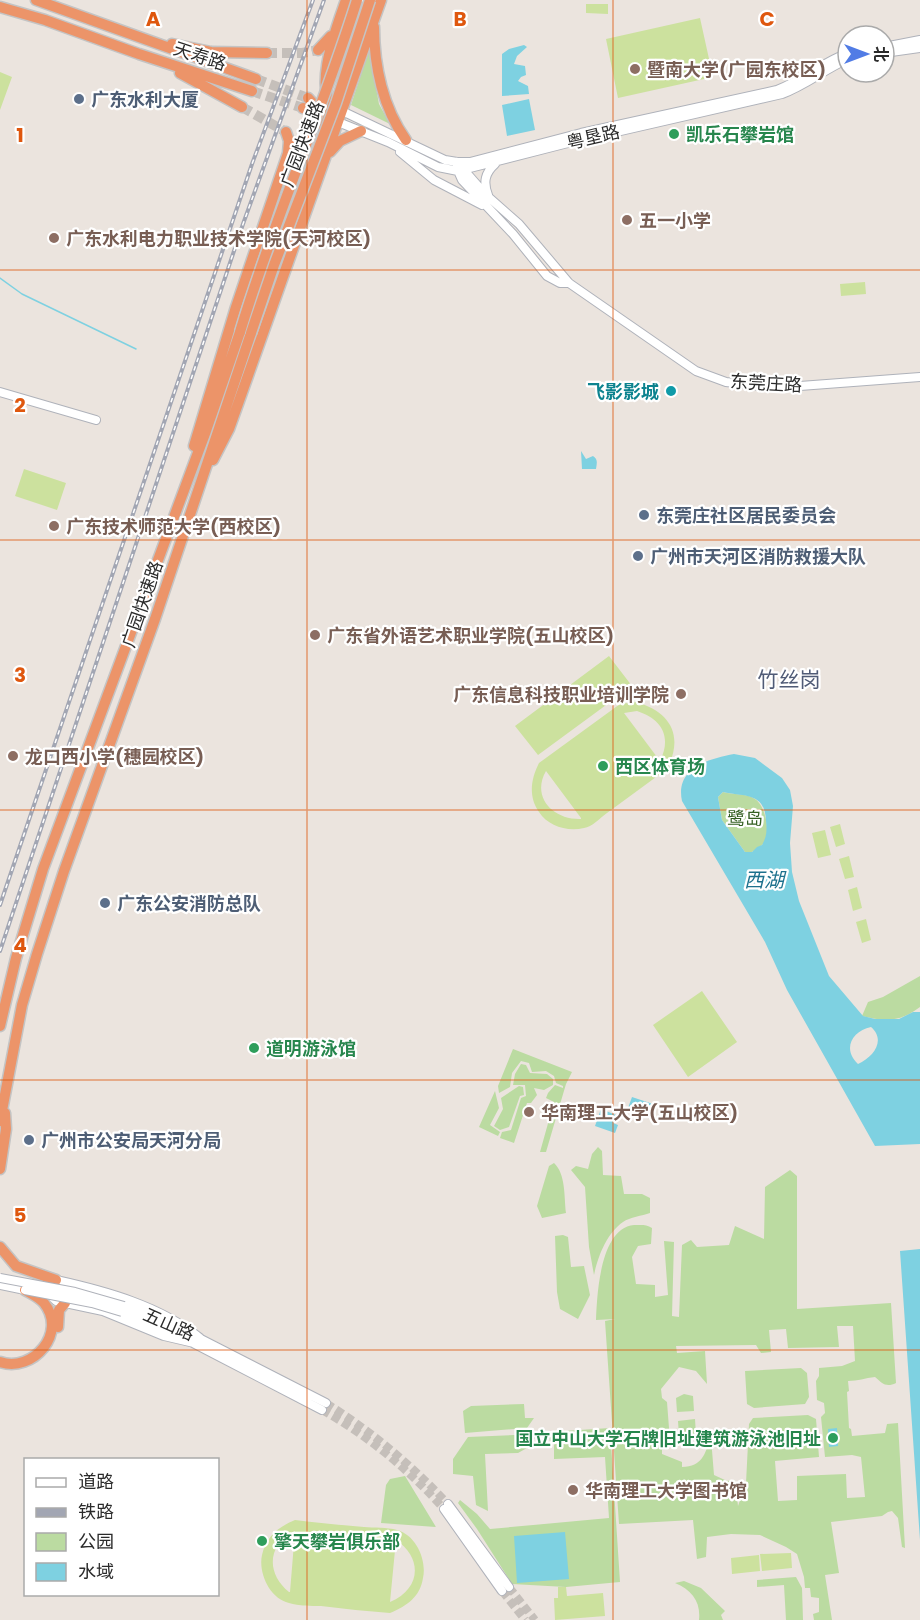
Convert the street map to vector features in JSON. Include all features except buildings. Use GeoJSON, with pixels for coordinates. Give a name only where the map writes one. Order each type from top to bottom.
{"type":"FeatureCollection","features":[{"type":"Feature","properties":{"kind":"highway","name":"天寿路"},"geometry":{"type":"LineString","coordinates":[[36,0],[256,79]]}},
{"type":"Feature","properties":{"kind":"highway"},"geometry":{"type":"LineString","coordinates":[[323,162],[326,74],[332,42],[346,0]]}},
{"type":"Feature","properties":{"kind":"highway","name":"广园快速路"},"geometry":{"type":"LineString","coordinates":[[0,1121],[22,1005],[40,945],[146,646],[201,481],[245,332],[265,254],[314,129],[357,0]]}},
{"type":"Feature","properties":{"kind":"highway","name":"广园快速路"},"geometry":{"type":"LineString","coordinates":[[0,1026],[16,958],[43,869],[218,396],[274,265],[336,103],[370,0]]}},
{"type":"Feature","properties":{"kind":"highway"},"geometry":{"type":"LineString","coordinates":[[201,481],[229,429],[381,0]]}},
{"type":"Feature","properties":{"kind":"highway","name":"天寿路"},"geometry":{"type":"LineString","coordinates":[[0,7],[24,12],[139,54],[252,91]]}},
{"type":"Feature","properties":{"kind":"highway"},"geometry":{"type":"LineString","coordinates":[[61,26],[67,11]]}},
{"type":"Feature","properties":{"kind":"highway"},"geometry":{"type":"LineString","coordinates":[[374,20],[377,67],[387,106],[393,121],[406,140]]}},
{"type":"Feature","properties":{"kind":"highway"},"geometry":{"type":"LineString","coordinates":[[336,29],[340,40],[345,45],[358,46],[366,42]]}},
{"type":"Feature","properties":{"kind":"highway"},"geometry":{"type":"LineString","coordinates":[[318,50],[336,29]]}},
{"type":"Feature","properties":{"kind":"highway"},"geometry":{"type":"LineString","coordinates":[[143,39],[211,52],[267,53]]}},
{"type":"Feature","properties":{"kind":"highway"},"geometry":{"type":"LineString","coordinates":[[139,54],[242,107]]}},
{"type":"Feature","properties":{"kind":"highway"},"geometry":{"type":"LineString","coordinates":[[323,110],[341,97],[352,83]]}},
{"type":"Feature","properties":{"kind":"highway"},"geometry":{"type":"LineString","coordinates":[[306,103],[340,117]]}},
{"type":"Feature","properties":{"kind":"highway"},"geometry":{"type":"LineString","coordinates":[[323,162],[338,142],[361,131]]}},
{"type":"Feature","properties":{"kind":"highway"},"geometry":{"type":"LineString","coordinates":[[189,476],[199,425],[261,229],[288,153],[289,141],[286,132]]}},
{"type":"Feature","properties":{"kind":"highway"},"geometry":{"type":"LineString","coordinates":[[276,185],[291,174],[302,174],[309,183],[310,198]]}},
{"type":"Feature","properties":{"kind":"highway"},"geometry":{"type":"LineString","coordinates":[[261,229],[271,222],[284,221],[292,228],[294,242]]}},
{"type":"Feature","properties":{"kind":"highway"},"geometry":{"type":"LineString","coordinates":[[0,1169],[6,1129],[5,1095]]}},
{"type":"Feature","properties":{"kind":"highway"},"geometry":{"type":"LineString","coordinates":[[0,1247],[16,1266],[56,1280]]}},
{"type":"Feature","properties":{"kind":"highway"},"geometry":{"type":"LineString","coordinates":[[0,1362],[19,1364],[38,1356],[49,1340],[52,1323],[50,1314],[43,1302],[25,1290]]}},
{"type":"Feature","properties":{"kind":"highway"},"geometry":{"type":"LineString","coordinates":[[0,1370],[27,1368],[47,1353],[57,1335],[59,1310],[65,1303]]}},
{"type":"Feature","properties":{"kind":"main road"},"geometry":{"type":"LineString","coordinates":[[896,45],[920,40]]}},
{"type":"Feature","properties":{"kind":"main road"},"geometry":{"type":"LineString","coordinates":[[896,51],[920,48]]}},
{"type":"Feature","properties":{"kind":"main road","name":"粤垦路"},"geometry":{"type":"LineString","coordinates":[[340,117],[406,140],[460,168],[581,133],[777,90],[801,80],[836,58]]}},
{"type":"Feature","properties":{"kind":"main road","name":"粤垦路"},"geometry":{"type":"LineString","coordinates":[[340,117],[361,131],[438,167],[460,168],[498,162],[564,144],[782,94],[800,87],[836,65]]}},
{"type":"Feature","properties":{"kind":"main road"},"geometry":{"type":"LineString","coordinates":[[388,142],[434,180],[489,209]]}},
{"type":"Feature","properties":{"kind":"main road"},"geometry":{"type":"LineString","coordinates":[[489,198],[485,177],[498,162]]}},
{"type":"Feature","properties":{"kind":"main road","name":"东莞庄路"},"geometry":{"type":"LineString","coordinates":[[460,168],[519,224],[569,283],[686,365],[708,376],[726,382],[760,386],[800,386],[920,377]]}},
{"type":"Feature","properties":{"kind":"main road","name":"东莞庄路"},"geometry":{"type":"LineString","coordinates":[[460,168],[462,180],[513,234],[548,276],[560,283],[569,283]]}},
{"type":"Feature","properties":{"kind":"main road"},"geometry":{"type":"LineString","coordinates":[[0,392],[96,420]]}},
{"type":"Feature","properties":{"kind":"main road","name":"五山路"},"geometry":{"type":"LineString","coordinates":[[0,1278],[75,1292],[123,1309],[197,1341],[324,1406]]}},
{"type":"Feature","properties":{"kind":"main road"},"geometry":{"type":"LineString","coordinates":[[56,1280],[123,1299],[176,1321],[197,1341],[164,1336],[103,1311],[65,1303],[53,1298],[51,1293],[56,1280]]}},
{"type":"Feature","properties":{"kind":"main road","name":"五山路"},"geometry":{"type":"LineString","coordinates":[[0,1285],[123,1309]]}},
{"type":"Feature","properties":{"kind":"main road"},"geometry":{"type":"LineString","coordinates":[[446,1506],[505,1589]]}},
{"type":"Feature","properties":{"kind":"green space"},"geometry":{"type":"Polygon","coordinates":[[[586,4],[608,4],[608,14],[586,13],[586,4]]]}},
{"type":"Feature","properties":{"kind":"green space"},"geometry":{"type":"Polygon","coordinates":[[[700,18],[713,77],[618,98],[606,39],[700,18]]]}},
{"type":"Feature","properties":{"kind":"green space"},"geometry":{"type":"Polygon","coordinates":[[[369,50],[379,104],[390,124],[351,105],[369,50]]]}},
{"type":"Feature","properties":{"kind":"green space"},"geometry":{"type":"Polygon","coordinates":[[[0,72],[12,77],[0,110],[0,72]]]}},
{"type":"Feature","properties":{"kind":"green space"},"geometry":{"type":"Polygon","coordinates":[[[865,282],[866,294],[841,296],[840,284],[865,282]]]}},
{"type":"Feature","properties":{"kind":"green space"},"geometry":{"type":"Polygon","coordinates":[[[24,469],[66,483],[57,510],[15,496],[24,469]]]}},
{"type":"Feature","properties":{"kind":"green space"},"geometry":{"type":"Polygon","coordinates":[[[609,656],[632,686],[538,755],[515,726],[609,656]]]}},
{"type":"Feature","properties":{"kind":"green space","name":"西区体育场"},"geometry":{"type":"Polygon","coordinates":[[[636,702],[648,706],[666,719],[674,736],[672,757],[667,769],[590,826],[571,829],[558,827],[547,821],[539,812],[532,794],[534,775],[539,763],[620,704],[636,702]],[[637,711],[624,713],[660,761],[665,744],[662,730],[653,719],[637,711]],[[546,771],[541,790],[547,805],[562,816],[581,819],[581,818],[546,771]]]}},
{"type":"Feature","properties":{"kind":"green space","name":"鹭岛"},"geometry":{"type":"Polygon","coordinates":[[[723,792],[755,799],[765,814],[767,835],[765,841],[750,853],[745,852],[722,820],[718,797],[723,792]]]}},
{"type":"Feature","properties":{"kind":"green space"},"geometry":{"type":"Polygon","coordinates":[[[840,824],[845,844],[836,847],[830,827],[840,824]]]}},
{"type":"Feature","properties":{"kind":"green space"},"geometry":{"type":"Polygon","coordinates":[[[825,830],[831,855],[818,858],[812,833],[825,830]]]}},
{"type":"Feature","properties":{"kind":"green space"},"geometry":{"type":"Polygon","coordinates":[[[849,856],[854,877],[845,879],[839,859],[849,856]]]}},
{"type":"Feature","properties":{"kind":"green space"},"geometry":{"type":"Polygon","coordinates":[[[857,887],[862,908],[853,911],[848,890],[857,887]]]}},
{"type":"Feature","properties":{"kind":"green space"},"geometry":{"type":"Polygon","coordinates":[[[866,919],[871,940],[862,943],[856,922],[866,919]]]}},
{"type":"Feature","properties":{"kind":"green space"},"geometry":{"type":"Polygon","coordinates":[[[920,976],[920,1007],[913,1012],[893,1019],[862,1016],[868,1002],[883,997],[920,976]]]}},
{"type":"Feature","properties":{"kind":"green space"},"geometry":{"type":"Polygon","coordinates":[[[702,991],[737,1042],[688,1077],[653,1025],[702,991]]]}},
{"type":"Feature","properties":{"kind":"green space"},"geometry":{"type":"Polygon","coordinates":[[[513,1049],[572,1072],[566,1084],[546,1152],[540,1152],[554,1102],[546,1098],[555,1085],[563,1088],[563,1086],[556,1083],[554,1076],[546,1071],[532,1072],[529,1063],[521,1061],[512,1073],[510,1087],[499,1093],[498,1086],[513,1049]]]}},
{"type":"Feature","properties":{"kind":"green space"},"geometry":{"type":"Polygon","coordinates":[[[521,1064],[526,1065],[530,1073],[547,1074],[553,1079],[553,1085],[544,1090],[534,1088],[537,1095],[531,1103],[527,1103],[514,1143],[500,1138],[502,1132],[511,1130],[521,1098],[526,1096],[525,1085],[513,1085],[515,1074],[521,1064]]]}},
{"type":"Feature","properties":{"kind":"green space"},"geometry":{"type":"Polygon","coordinates":[[[519,1086],[523,1087],[524,1095],[520,1096],[509,1127],[500,1130],[494,1126],[503,1109],[501,1098],[519,1086]]]}},
{"type":"Feature","properties":{"kind":"green space"},"geometry":{"type":"Polygon","coordinates":[[[495,1091],[499,1108],[490,1125],[500,1132],[498,1136],[479,1127],[495,1091]]]}},
{"type":"Feature","properties":{"kind":"green space"},"geometry":{"type":"Polygon","coordinates":[[[598,1147],[602,1151],[603,1175],[621,1176],[624,1194],[642,1194],[650,1198],[650,1213],[623,1222],[612,1232],[598,1260],[594,1275],[589,1247],[585,1187],[571,1170],[576,1166],[588,1169],[592,1154],[598,1147]]]}},
{"type":"Feature","properties":{"kind":"green space"},"geometry":{"type":"Polygon","coordinates":[[[554,1163],[563,1179],[566,1213],[542,1218],[537,1206],[549,1166],[554,1163]]]}},
{"type":"Feature","properties":{"kind":"green space"},"geometry":{"type":"Polygon","coordinates":[[[790,1170],[797,1176],[797,1309],[891,1303],[896,1383],[887,1385],[875,1377],[848,1381],[849,1428],[852,1436],[885,1433],[887,1424],[898,1423],[905,1548],[902,1547],[898,1518],[892,1511],[882,1516],[831,1522],[839,1573],[825,1575],[832,1620],[814,1620],[813,1614],[819,1612],[819,1598],[811,1597],[810,1588],[805,1588],[797,1554],[760,1535],[731,1534],[707,1537],[706,1557],[697,1559],[693,1520],[619,1524],[605,1321],[615,1319],[596,1320],[599,1280],[607,1250],[623,1229],[634,1225],[646,1225],[652,1228],[651,1244],[638,1246],[632,1257],[636,1284],[655,1285],[655,1297],[668,1295],[664,1241],[674,1242],[672,1316],[679,1317],[682,1245],[691,1240],[697,1247],[729,1245],[735,1226],[764,1239],[765,1187],[790,1170]],[[837,1326],[839,1347],[788,1348],[786,1329],[769,1330],[771,1352],[761,1353],[756,1345],[676,1346],[677,1353],[705,1351],[707,1384],[696,1371],[679,1367],[661,1389],[662,1398],[667,1402],[670,1441],[662,1450],[662,1454],[682,1462],[682,1467],[689,1466],[699,1462],[711,1438],[714,1475],[727,1481],[735,1480],[738,1506],[746,1483],[749,1424],[753,1418],[808,1415],[816,1419],[819,1457],[775,1461],[778,1501],[797,1500],[797,1476],[846,1474],[847,1498],[865,1497],[861,1457],[852,1455],[825,1457],[821,1417],[825,1413],[824,1403],[817,1400],[816,1381],[819,1368],[842,1366],[855,1361],[853,1326],[837,1326]]]}},
{"type":"Feature","properties":{"kind":"green space"},"geometry":{"type":"Polygon","coordinates":[[[555,1236],[568,1237],[571,1267],[584,1266],[590,1295],[578,1319],[560,1309],[557,1292],[555,1236]]]}},
{"type":"Feature","properties":{"kind":"green space"},"geometry":{"type":"Polygon","coordinates":[[[801,1368],[807,1373],[809,1397],[805,1404],[754,1408],[747,1404],[745,1371],[801,1368]]]}},
{"type":"Feature","properties":{"kind":"green space"},"geometry":{"type":"Polygon","coordinates":[[[684,1394],[693,1396],[694,1411],[677,1412],[676,1398],[684,1394]]]}},
{"type":"Feature","properties":{"kind":"green space"},"geometry":{"type":"Polygon","coordinates":[[[524,1404],[525,1418],[534,1418],[527,1428],[465,1433],[463,1411],[471,1406],[524,1404]]]}},
{"type":"Feature","properties":{"kind":"green space"},"geometry":{"type":"Polygon","coordinates":[[[695,1419],[696,1435],[687,1439],[679,1436],[678,1421],[695,1419]]]}},
{"type":"Feature","properties":{"kind":"green space"},"geometry":{"type":"Polygon","coordinates":[[[610,1428],[620,1582],[566,1587],[512,1584],[458,1503],[460,1500],[490,1529],[609,1518],[605,1457],[554,1459],[554,1441],[550,1441],[549,1432],[610,1428]]]}},
{"type":"Feature","properties":{"kind":"green space"},"geometry":{"type":"Polygon","coordinates":[[[537,1434],[528,1442],[527,1448],[518,1453],[485,1454],[488,1511],[476,1505],[473,1476],[453,1474],[453,1459],[468,1437],[537,1434]]]}},
{"type":"Feature","properties":{"kind":"green space"},"geometry":{"type":"Polygon","coordinates":[[[405,1476],[436,1527],[381,1523],[386,1485],[390,1479],[405,1476]]]}},
{"type":"Feature","properties":{"kind":"green space"},"geometry":{"type":"Polygon","coordinates":[[[295,1520],[389,1528],[404,1533],[415,1543],[422,1556],[424,1571],[416,1596],[390,1613],[301,1605],[282,1601],[267,1584],[261,1562],[270,1538],[278,1529],[295,1520]],[[295,1531],[279,1544],[273,1560],[276,1576],[289,1592],[290,1592],[295,1531]],[[396,1540],[390,1602],[408,1589],[415,1573],[411,1555],[396,1540]]]}},
{"type":"Feature","properties":{"kind":"green space"},"geometry":{"type":"Polygon","coordinates":[[[791,1553],[792,1568],[762,1571],[760,1554],[791,1553]]]}},
{"type":"Feature","properties":{"kind":"green space"},"geometry":{"type":"Polygon","coordinates":[[[759,1555],[760,1571],[732,1574],[731,1558],[759,1555]]]}},
{"type":"Feature","properties":{"kind":"green space"},"geometry":{"type":"Polygon","coordinates":[[[796,1577],[802,1588],[803,1620],[786,1620],[784,1585],[757,1587],[757,1580],[796,1577]]]}},
{"type":"Feature","properties":{"kind":"green space"},"geometry":{"type":"Polygon","coordinates":[[[684,1581],[701,1588],[725,1611],[721,1615],[723,1620],[699,1620],[697,1602],[694,1597],[675,1583],[684,1581]]]}},
{"type":"Feature","properties":{"kind":"green space"},"geometry":{"type":"Polygon","coordinates":[[[558,1587],[566,1587],[567,1596],[603,1593],[605,1616],[555,1620],[554,1598],[558,1598],[558,1587]]]}},
{"type":"Feature","properties":{"kind":"water"},"geometry":{"type":"Polygon","coordinates":[[[524,45],[527,47],[517,56],[514,64],[525,66],[526,75],[518,81],[528,86],[529,94],[502,96],[502,54],[509,49],[524,45]]]}},
{"type":"Feature","properties":{"kind":"water"},"geometry":{"type":"Polygon","coordinates":[[[529,99],[535,130],[507,136],[502,105],[529,99]]]}},
{"type":"Feature","properties":{"kind":"water"},"geometry":{"type":"Polygon","coordinates":[[[581,451],[586,459],[593,456],[596,458],[596,469],[582,469],[581,451]]]}},
{"type":"Feature","properties":{"kind":"water","name":"西湖"},"geometry":{"type":"Polygon","coordinates":[[[734,754],[755,758],[782,778],[790,790],[793,806],[790,843],[792,872],[799,901],[829,976],[863,1016],[875,1019],[899,1019],[913,1012],[920,1012],[920,1144],[875,1146],[787,990],[765,942],[682,801],[681,790],[689,773],[704,762],[734,754]],[[723,792],[718,797],[722,820],[745,852],[752,852],[762,845],[766,836],[765,812],[762,805],[758,800],[746,796],[723,792]],[[871,1027],[859,1032],[851,1041],[851,1052],[858,1064],[873,1053],[878,1043],[878,1037],[871,1027]]]}},
{"type":"Feature","properties":{"kind":"water"},"geometry":{"type":"Polygon","coordinates":[[[632,1097],[653,1104],[649,1115],[628,1108],[632,1097]]]}},
{"type":"Feature","properties":{"kind":"water"},"geometry":{"type":"Polygon","coordinates":[[[601,1109],[616,1115],[613,1123],[618,1125],[615,1133],[595,1126],[601,1109]]]}},
{"type":"Feature","properties":{"kind":"water"},"geometry":{"type":"Polygon","coordinates":[[[920,1249],[920,1540],[900,1251],[920,1249]]]}},
{"type":"Feature","properties":{"kind":"water","name":"国立中山大学石牌旧址建筑游泳池旧址"},"geometry":{"type":"Polygon","coordinates":[[[837,1428],[838,1446],[829,1447],[828,1429],[837,1428]]]}},
{"type":"Feature","properties":{"kind":"water"},"geometry":{"type":"Polygon","coordinates":[[[565,1532],[569,1579],[517,1583],[514,1536],[565,1532]]]}},
{"type":"Feature","properties":{"kind":"waterway"},"geometry":{"type":"LineString","coordinates":[[0,278],[22,294],[136,349]]}},
{"type":"Feature","properties":{"kind":"tunnel"},"geometry":{"type":"LineString","coordinates":[[267,53],[302,53],[318,50]]}},
{"type":"Feature","properties":{"kind":"tunnel"},"geometry":{"type":"LineString","coordinates":[[256,79],[308,98]]}},
{"type":"Feature","properties":{"kind":"tunnel"},"geometry":{"type":"LineString","coordinates":[[252,91],[303,108]]}},
{"type":"Feature","properties":{"kind":"tunnel"},"geometry":{"type":"LineString","coordinates":[[242,107],[286,132]]}},
{"type":"Feature","properties":{"kind":"tunnel"},"geometry":{"type":"LineString","coordinates":[[326,1403],[390,1449],[448,1504]]}},
{"type":"Feature","properties":{"kind":"tunnel"},"geometry":{"type":"LineString","coordinates":[[322,1410],[356,1431],[387,1455],[444,1509]]}},
{"type":"Feature","properties":{"kind":"tunnel"},"geometry":{"type":"LineString","coordinates":[[509,1587],[535,1620]]}},
{"type":"Feature","properties":{"kind":"tunnel"},"geometry":{"type":"LineString","coordinates":[[502,1591],[525,1620]]}},
{"type":"Feature","properties":{"kind":"railway"},"geometry":{"type":"LineString","coordinates":[[0,905],[252,164],[313,0]]}},
{"type":"Feature","properties":{"kind":"railway"},"geometry":{"type":"LineString","coordinates":[[0,951],[243,224],[324,0]]}},
{"type":"Feature","properties":{"kind":"place","name":"暨南大学(广园东校区)"},"geometry":{"type":"Point","coordinates":[635,69]}},
{"type":"Feature","properties":{"kind":"place","name":"广东水利大厦"},"geometry":{"type":"Point","coordinates":[79,99]}},
{"type":"Feature","properties":{"kind":"place","name":"凯乐石攀岩馆"},"geometry":{"type":"Point","coordinates":[674,134]}},
{"type":"Feature","properties":{"kind":"place","name":"五一小学"},"geometry":{"type":"Point","coordinates":[627,220]}},
{"type":"Feature","properties":{"kind":"place","name":"广东水利电力职业技术学院(天河校区)"},"geometry":{"type":"Point","coordinates":[54,238]}},
{"type":"Feature","properties":{"kind":"place","name":"飞影影城"},"geometry":{"type":"Point","coordinates":[671,391]}},
{"type":"Feature","properties":{"kind":"place","name":"东莞庄社区居民委员会"},"geometry":{"type":"Point","coordinates":[644,515]}},
{"type":"Feature","properties":{"kind":"place","name":"广东技术师范大学(西校区)"},"geometry":{"type":"Point","coordinates":[54,526]}},
{"type":"Feature","properties":{"kind":"place","name":"广州市天河区消防救援大队"},"geometry":{"type":"Point","coordinates":[638,556]}},
{"type":"Feature","properties":{"kind":"place","name":"广东省外语艺术职业学院(五山校区)"},"geometry":{"type":"Point","coordinates":[315,635]}},
{"type":"Feature","properties":{"kind":"place","name":"广东信息科技职业培训学院"},"geometry":{"type":"Point","coordinates":[681,694]}},
{"type":"Feature","properties":{"kind":"place","name":"龙口西小学(穗园校区)"},"geometry":{"type":"Point","coordinates":[13,756]}},
{"type":"Feature","properties":{"kind":"place","name":"西区体育场"},"geometry":{"type":"Point","coordinates":[603,766]}},
{"type":"Feature","properties":{"kind":"place","name":"广东公安消防总队"},"geometry":{"type":"Point","coordinates":[105,903]}},
{"type":"Feature","properties":{"kind":"place","name":"道明游泳馆"},"geometry":{"type":"Point","coordinates":[254,1048]}},
{"type":"Feature","properties":{"kind":"place","name":"华南理工大学(五山校区)"},"geometry":{"type":"Point","coordinates":[529,1112]}},
{"type":"Feature","properties":{"kind":"place","name":"广州市公安局天河分局"},"geometry":{"type":"Point","coordinates":[29,1140]}},
{"type":"Feature","properties":{"kind":"place","name":"国立中山大学石牌旧址建筑游泳池旧址"},"geometry":{"type":"Point","coordinates":[833,1438]}},
{"type":"Feature","properties":{"kind":"place","name":"华南理工大学图书馆"},"geometry":{"type":"Point","coordinates":[573,1490]}},
{"type":"Feature","properties":{"kind":"place","name":"擎天攀岩俱乐部"},"geometry":{"type":"Point","coordinates":[262,1541]}},
{"type":"Feature","properties":{"kind":"district","name":"竹丝岗"},"geometry":{"type":"Point","coordinates":[789,679]}}]}
